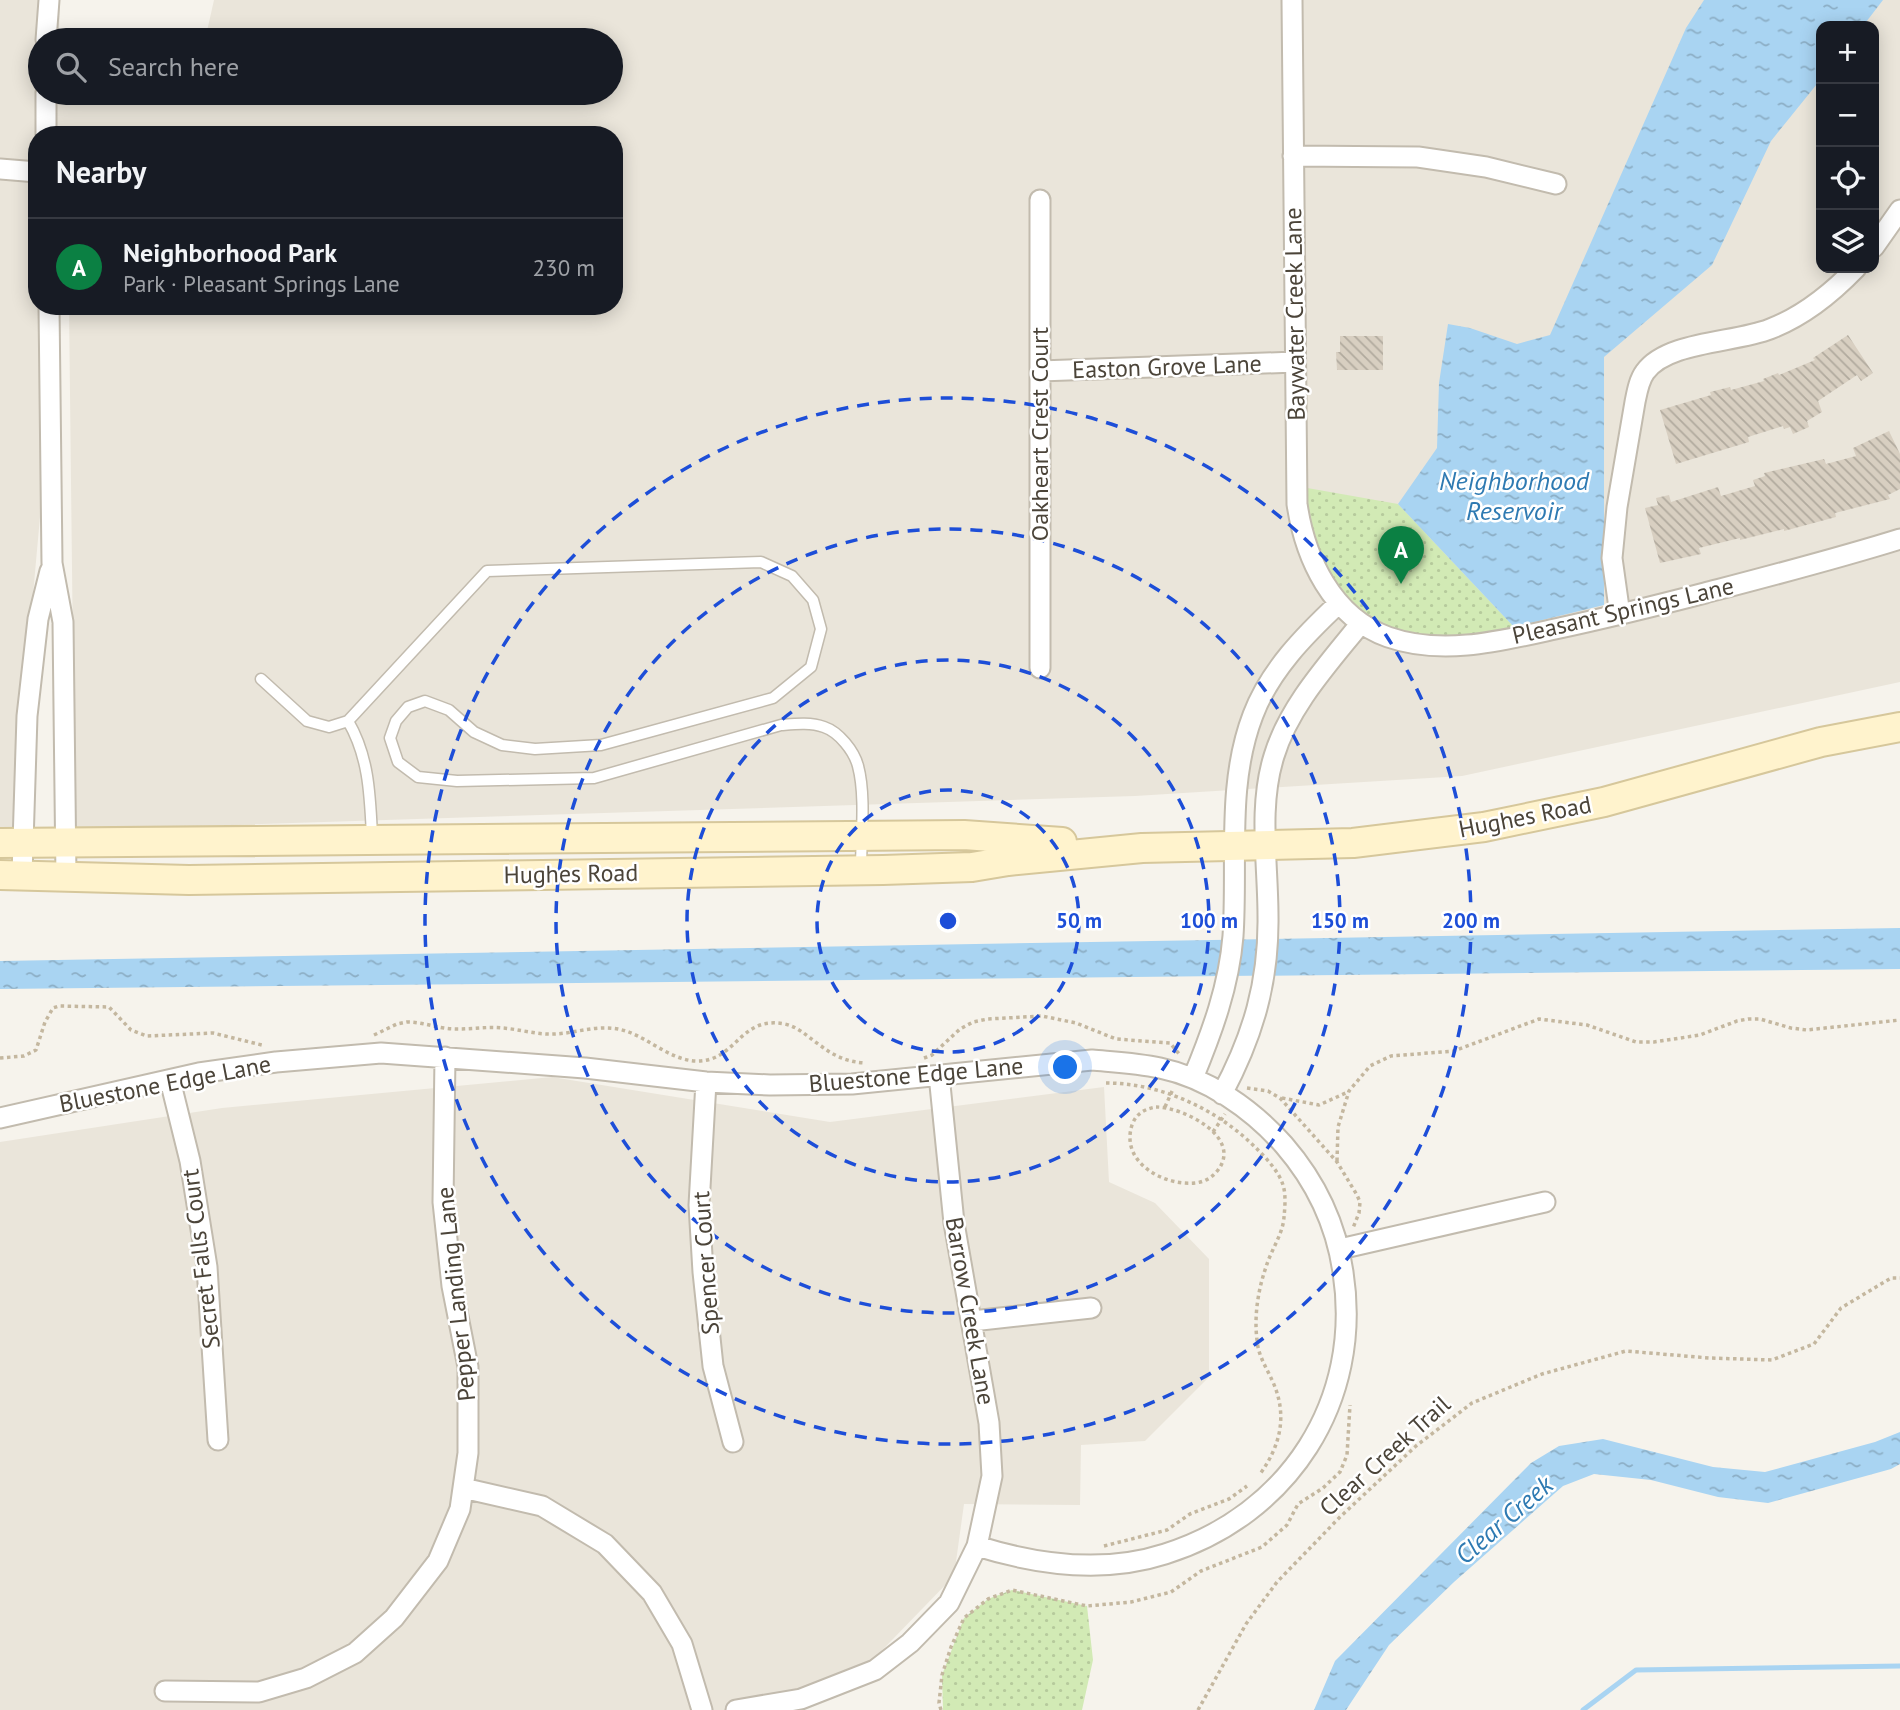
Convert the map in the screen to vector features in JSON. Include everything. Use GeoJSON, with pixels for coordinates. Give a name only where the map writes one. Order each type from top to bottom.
{"type":"FeatureCollection","features":[{"type":"Feature","properties":{"kind":"main road","name":"Hughes Road"},"geometry":{"type":"LineString","coordinates":[[11,875],[189,880],[861,870],[972,867],[1142,848],[1353,843],[1484,827],[1604,802],[1821,742],[1900,727]]}},
{"type":"Feature","properties":{"kind":"main road","name":"Hughes Road"},"geometry":{"type":"LineString","coordinates":[[11,843],[964,835],[1142,848]]}},
{"type":"Feature","properties":{"kind":"street"},"geometry":{"type":"LineString","coordinates":[[47,28],[49,0]]}},
{"type":"Feature","properties":{"kind":"street","name":"Baywater Creek Lane"},"geometry":{"type":"LineString","coordinates":[[1292,0],[1297,504],[1302,538],[1316,569],[1350,613]]}},
{"type":"Feature","properties":{"kind":"street"},"geometry":{"type":"LineString","coordinates":[[46,105],[46,126]]}},
{"type":"Feature","properties":{"kind":"street"},"geometry":{"type":"LineString","coordinates":[[1293,156],[1418,157],[1486,167],[1556,184]]}},
{"type":"Feature","properties":{"kind":"street"},"geometry":{"type":"LineString","coordinates":[[0,169],[28,171]]}},
{"type":"Feature","properties":{"kind":"street","name":"Oakheart Crest Court"},"geometry":{"type":"LineString","coordinates":[[1040,200],[1040,668]]}},
{"type":"Feature","properties":{"kind":"street"},"geometry":{"type":"LineString","coordinates":[[1879,240],[1900,210]]}},
{"type":"Feature","properties":{"kind":"street"},"geometry":{"type":"LineString","coordinates":[[1620,615],[1612,558],[1617,507],[1635,402],[1646,371],[1660,359],[1680,350],[1743,338],[1786,323],[1828,295],[1851,273]]}},
{"type":"Feature","properties":{"kind":"street"},"geometry":{"type":"LineString","coordinates":[[49,315],[52,563],[63,622],[66,877]]}},
{"type":"Feature","properties":{"kind":"street","name":"Easton Grove Lane"},"geometry":{"type":"LineString","coordinates":[[1040,371],[1295,362]]}},
{"type":"Feature","properties":{"kind":"street","name":"Pleasant Springs Lane"},"geometry":{"type":"LineString","coordinates":[[1350,613],[1388,637],[1425,646],[1466,646],[1620,615],[1853,554],[1900,539]]}},
{"type":"Feature","properties":{"kind":"street"},"geometry":{"type":"LineString","coordinates":[[11,875],[11,843],[38,619],[52,563]]}},
{"type":"Feature","properties":{"kind":"street"},"geometry":{"type":"LineString","coordinates":[[1222,1094],[1252,1031],[1263,985],[1268,935],[1265,797],[1273,757],[1285,727],[1324,668],[1350,613]]}},
{"type":"Feature","properties":{"kind":"street"},"geometry":{"type":"LineString","coordinates":[[1186,1076],[1217,1018],[1231,956],[1236,794],[1242,748],[1254,713],[1281,664],[1350,613]]}},
{"type":"Feature","properties":{"kind":"street","name":"Bluestone Edge Lane"},"geometry":{"type":"LineString","coordinates":[[0,1118],[199,1073],[276,1062],[381,1053],[585,1068],[706,1082],[769,1085],[852,1084],[1092,1060],[1161,1068],[1186,1076],[1253,1113],[1296,1159],[1322,1201],[1332,1224],[1339,1249],[1348,1311],[1342,1368],[1325,1418],[1287,1475],[1256,1506],[1201,1540],[1163,1555],[1085,1566],[1017,1558],[978,1546]]}},
{"type":"Feature","properties":{"kind":"street","name":"Pepper Landing Lane"},"geometry":{"type":"LineString","coordinates":[[165,1691],[259,1692],[306,1678],[355,1653],[394,1618],[438,1561],[460,1508],[468,1453],[468,1367],[452,1286],[443,1202],[445,1058]]}},
{"type":"Feature","properties":{"kind":"street","name":"Barrow Creek Lane"},"geometry":{"type":"LineString","coordinates":[[736,1710],[801,1699],[874,1670],[910,1643],[949,1603],[978,1546],[992,1476],[989,1423],[954,1223],[939,1075]]}},
{"type":"Feature","properties":{"kind":"street","name":"Secret Falls Court"},"geometry":{"type":"LineString","coordinates":[[170,1080],[190,1161],[207,1267],[218,1440]]}},
{"type":"Feature","properties":{"kind":"street","name":"Spencer Court"},"geometry":{"type":"LineString","coordinates":[[706,1082],[698,1205],[702,1272],[713,1366],[733,1442]]}},
{"type":"Feature","properties":{"kind":"street"},"geometry":{"type":"LineString","coordinates":[[1339,1249],[1545,1202]]}},
{"type":"Feature","properties":{"kind":"street"},"geometry":{"type":"LineString","coordinates":[[972,1321],[1091,1308]]}},
{"type":"Feature","properties":{"kind":"street"},"geometry":{"type":"LineString","coordinates":[[463,1488],[542,1506],[605,1544],[652,1593],[682,1644],[702,1710]]}},
{"type":"Feature","properties":{"kind":"lane"},"geometry":{"type":"LineString","coordinates":[[261,679],[307,721],[329,727],[348,720],[487,571],[761,562],[792,576],[813,600],[821,629],[811,667],[773,698],[601,745],[535,749],[502,745],[474,732],[449,710],[425,701],[408,707],[396,721],[390,738],[398,762],[418,777],[457,781],[594,778],[780,725],[805,724],[825,727],[847,744],[858,765],[861,870]]}},
{"type":"Feature","properties":{"kind":"lane"},"geometry":{"type":"LineString","coordinates":[[348,720],[357,737],[369,778],[373,840]]}},
{"type":"Feature","properties":{"kind":"path"},"geometry":{"type":"LineString","coordinates":[[0,1058],[24,1056],[36,1049],[49,1013],[59,1006],[109,1007],[131,1030],[147,1036],[213,1033],[269,1046]]}},
{"type":"Feature","properties":{"kind":"path"},"geometry":{"type":"LineString","coordinates":[[919,1060],[932,1055],[960,1029],[973,1021],[1042,1016],[1076,1023],[1116,1039],[1170,1043],[1181,1057],[1186,1076]]}},
{"type":"Feature","properties":{"kind":"path"},"geometry":{"type":"LineString","coordinates":[[1337,1161],[1338,1127],[1349,1091],[1370,1066],[1391,1056],[1454,1051],[1539,1019],[1587,1025],[1636,1042],[1700,1035],[1737,1021],[1748,1020],[1773,1022],[1807,1030],[1900,1020]]}},
{"type":"Feature","properties":{"kind":"path"},"geometry":{"type":"LineString","coordinates":[[366,1036],[397,1024],[416,1022],[444,1028],[470,1030],[501,1027],[554,1034],[607,1028],[621,1030],[678,1056],[696,1061],[729,1051],[749,1029],[769,1022],[794,1027],[836,1056],[853,1062],[867,1063]]}},
{"type":"Feature","properties":{"kind":"path"},"geometry":{"type":"LineString","coordinates":[[1097,1548],[1167,1530],[1190,1514],[1229,1499],[1259,1476],[1269,1462],[1281,1434],[1282,1416],[1280,1398],[1261,1359],[1256,1315],[1266,1266],[1284,1220],[1283,1184],[1250,1141],[1221,1119],[1187,1101],[1162,1092],[1137,1085],[1105,1083]]}},
{"type":"Feature","properties":{"kind":"path"},"geometry":{"type":"LineString","coordinates":[[1280,1098],[1319,1105],[1349,1091]]}},
{"type":"Feature","properties":{"kind":"path"},"geometry":{"type":"LineString","coordinates":[[1156,1107],[1178,1110],[1208,1127],[1224,1152],[1223,1162],[1217,1171],[1203,1182],[1178,1183],[1159,1176],[1140,1163],[1130,1148],[1131,1128],[1141,1112],[1156,1107]]}},
{"type":"Feature","properties":{"kind":"path","name":"Clear Creek Trail"},"geometry":{"type":"LineString","coordinates":[[1198,1710],[1246,1624],[1277,1582],[1340,1517],[1416,1446],[1472,1403],[1542,1374],[1626,1351],[1772,1360],[1814,1344],[1841,1308],[1891,1278],[1900,1278]]}},
{"type":"Feature","properties":{"kind":"path","name":"Clear Creek Trail"},"geometry":{"type":"LineString","coordinates":[[941,1710],[939,1703],[942,1675],[951,1647],[964,1618],[988,1599],[1012,1590],[1087,1606],[1132,1602],[1171,1592],[1201,1571],[1262,1546],[1287,1525],[1298,1504],[1323,1488],[1340,1472],[1347,1455],[1350,1402]]}},
{"type":"Feature","properties":{"kind":"shaded area"},"geometry":{"type":"Polygon","coordinates":[[[0,0],[60,0],[59,28],[28,28],[28,105],[623,105],[623,28],[208,28],[214,0],[1900,0],[1900,682],[1462,776],[1135,796],[75,830],[69,315],[623,315],[623,126],[28,126],[28,315],[58,315],[12,828],[0,828],[0,0]]]}},
{"type":"Feature","properties":{"kind":"shaded area"},"geometry":{"type":"Polygon","coordinates":[[[552,1077],[830,1122],[1104,1087],[1109,1182],[1155,1203],[1209,1259],[1209,1377],[1145,1441],[1081,1445],[1080,1505],[964,1504],[954,1576],[861,1672],[736,1710],[0,1710],[0,1142],[222,1108],[552,1077]]]}},
{"type":"Feature","properties":{"kind":"green space"},"geometry":{"type":"Polygon","coordinates":[[[1296,486],[1398,504],[1514,627],[1425,646],[1349,613],[1309,554],[1296,486]]]}},
{"type":"Feature","properties":{"kind":"green space"},"geometry":{"type":"Polygon","coordinates":[[[1012,1590],[1087,1606],[1093,1660],[1082,1710],[943,1710],[942,1675],[964,1618],[988,1599],[1012,1590]]]}},
{"type":"Feature","properties":{"kind":"water","name":"Neighborhood Reservoir"},"geometry":{"type":"Polygon","coordinates":[[[1704,0],[1883,0],[1867,21],[1816,21],[1816,85],[1771,141],[1712,265],[1604,357],[1604,605],[1514,627],[1398,504],[1437,448],[1439,383],[1448,324],[1470,328],[1517,344],[1550,335],[1686,28],[1704,0]]]}},
{"type":"Feature","properties":{"kind":"water"},"geometry":{"type":"Polygon","coordinates":[[[1900,928],[1900,969],[0,989],[0,961],[1900,928]]]}},
{"type":"Feature","properties":{"kind":"water","name":"Clear Creek"},"geometry":{"type":"Polygon","coordinates":[[[1900,1432],[1900,1464],[1891,1469],[1768,1503],[1718,1497],[1651,1480],[1594,1474],[1563,1486],[1454,1582],[1389,1645],[1346,1710],[1314,1710],[1335,1661],[1531,1463],[1559,1446],[1603,1439],[1713,1467],[1765,1472],[1875,1442],[1900,1432]]]}},
{"type":"Feature","properties":{"kind":"building"},"geometry":{"type":"Polygon","coordinates":[[[1848,335],[1873,373],[1861,381],[1857,375],[1818,401],[1822,412],[1807,421],[1809,427],[1793,434],[1790,427],[1784,429],[1783,426],[1748,437],[1749,442],[1676,464],[1660,410],[1711,395],[1710,392],[1730,387],[1731,390],[1764,381],[1763,379],[1815,360],[1813,358],[1848,335]]]}},
{"type":"Feature","properties":{"kind":"building"},"geometry":{"type":"Polygon","coordinates":[[[1340,336],[1383,336],[1383,370],[1337,370],[1336,352],[1340,352],[1340,336]]]}},
{"type":"Feature","properties":{"kind":"building"},"geometry":{"type":"Polygon","coordinates":[[[1889,431],[1900,454],[1900,489],[1888,495],[1890,499],[1835,513],[1836,517],[1784,531],[1699,548],[1701,554],[1660,563],[1645,508],[1658,505],[1656,498],[1669,495],[1671,502],[1718,487],[1721,496],[1755,486],[1753,480],[1765,476],[1764,473],[1824,459],[1826,464],[1856,456],[1853,448],[1889,431]]]}},
{"type":"Feature","properties":{"kind":"waterway"},"geometry":{"type":"LineString","coordinates":[[1583,1710],[1636,1670],[1900,1666]]}},
{"type":"Feature","properties":{"kind":"place","name":"Neighborhood Park"},"geometry":{"type":"Point","coordinates":[1401,584]}}]}
